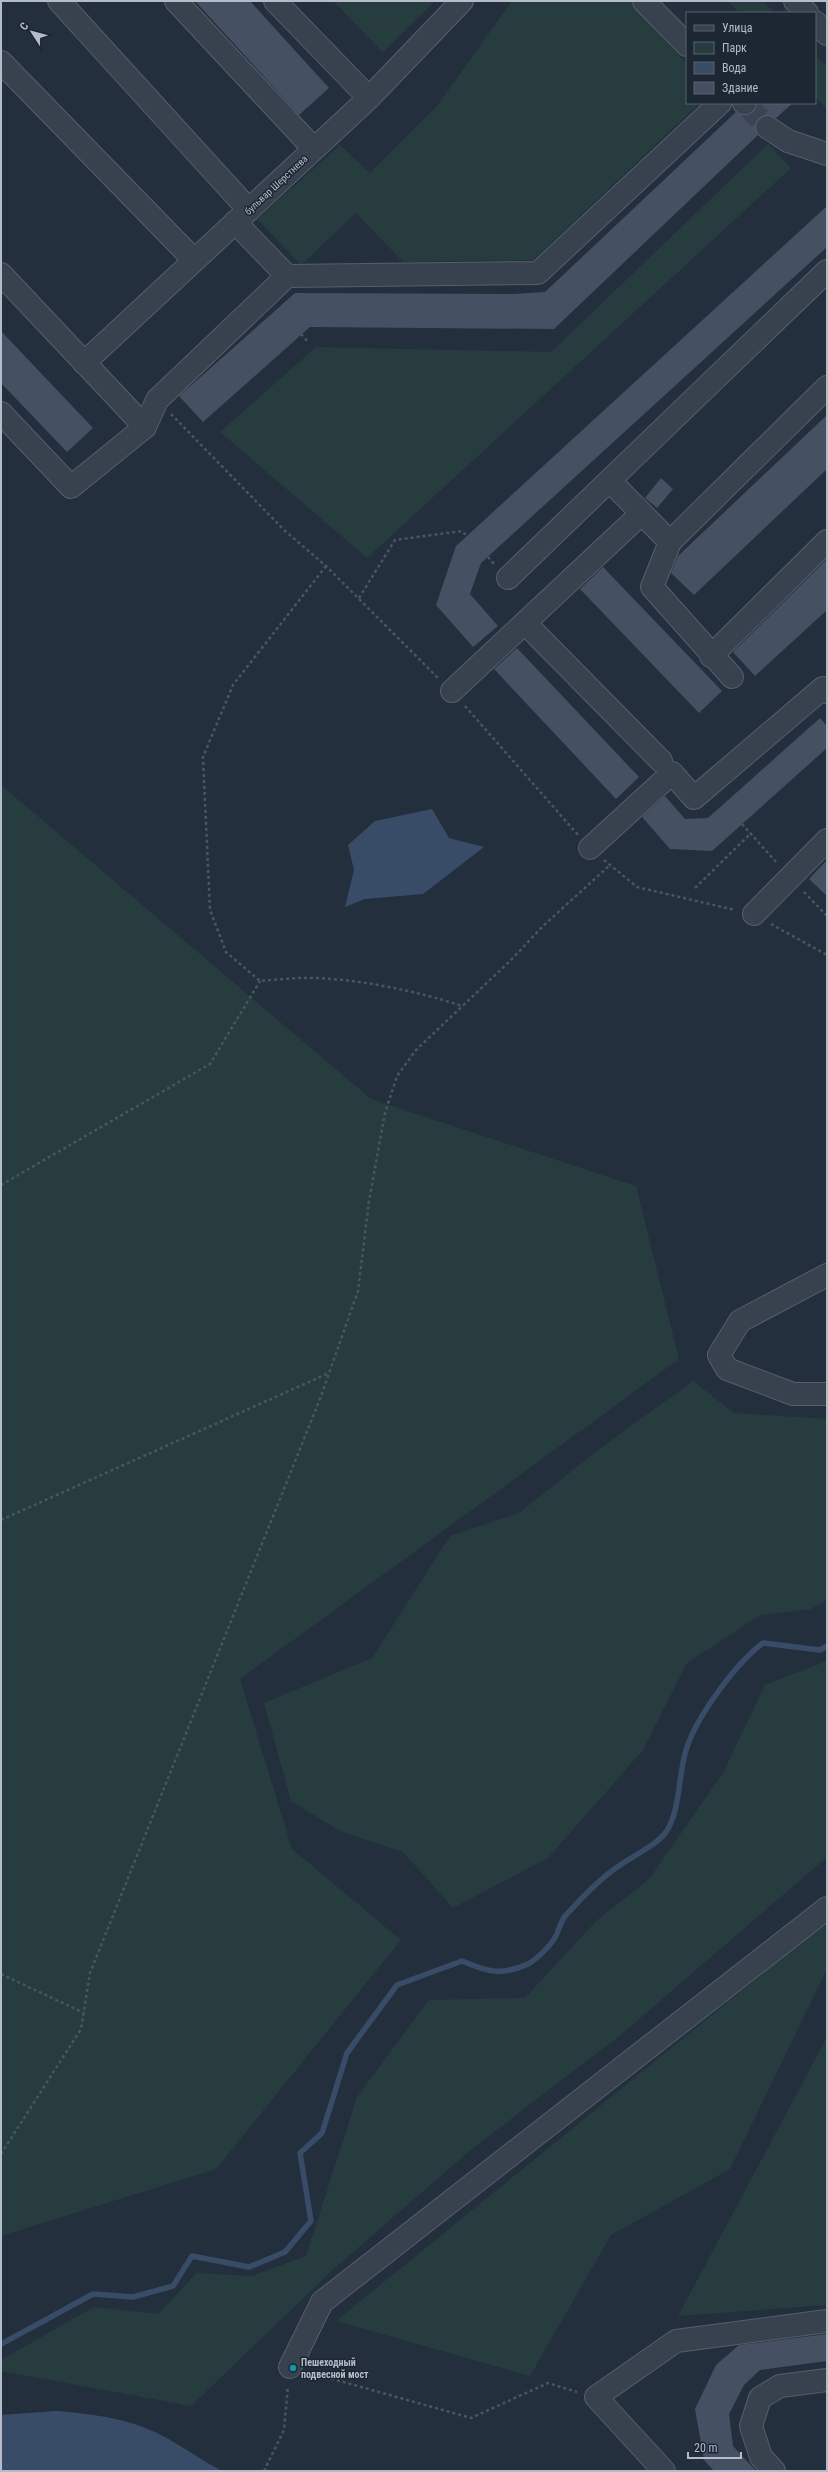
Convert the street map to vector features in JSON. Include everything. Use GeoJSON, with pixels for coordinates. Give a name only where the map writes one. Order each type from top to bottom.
{"type":"FeatureCollection","features":[{"type":"Feature","properties":{"kind":"street"},"geometry":{"type":"LineString","coordinates":[[59,1],[242,216],[287,276]]}},
{"type":"Feature","properties":{"kind":"street"},"geometry":{"type":"LineString","coordinates":[[176,1],[314,149]]}},
{"type":"Feature","properties":{"kind":"street","name":"бульвар Шерстнева"},"geometry":{"type":"LineString","coordinates":[[84,363],[369,98],[462,1]]}},
{"type":"Feature","properties":{"kind":"street"},"geometry":{"type":"LineString","coordinates":[[644,1],[686,44]]}},
{"type":"Feature","properties":{"kind":"street"},"geometry":{"type":"LineString","coordinates":[[795,1],[805,12]]}},
{"type":"Feature","properties":{"kind":"street"},"geometry":{"type":"LineString","coordinates":[[280,3],[369,98]]}},
{"type":"Feature","properties":{"kind":"street"},"geometry":{"type":"LineString","coordinates":[[816,23],[827,34]]}},
{"type":"Feature","properties":{"kind":"street"},"geometry":{"type":"LineString","coordinates":[[1,62],[194,260]]}},
{"type":"Feature","properties":{"kind":"street"},"geometry":{"type":"LineString","coordinates":[[1,413],[71,487],[145,427],[157,400],[287,276],[538,273],[719,104]]}},
{"type":"Feature","properties":{"kind":"street"},"geometry":{"type":"LineString","coordinates":[[767,127],[788,140],[827,154]]}},
{"type":"Feature","properties":{"kind":"street"},"geometry":{"type":"LineString","coordinates":[[508,578],[610,482],[827,271]]}},
{"type":"Feature","properties":{"kind":"street"},"geometry":{"type":"LineString","coordinates":[[1,274],[145,427]]}},
{"type":"Feature","properties":{"kind":"street"},"geometry":{"type":"LineString","coordinates":[[732,677],[711,656],[652,587],[670,542],[827,387]]}},
{"type":"Feature","properties":{"kind":"street"},"geometry":{"type":"LineString","coordinates":[[610,482],[670,542]]}},
{"type":"Feature","properties":{"kind":"street"},"geometry":{"type":"LineString","coordinates":[[452,691],[641,514]]}},
{"type":"Feature","properties":{"kind":"street"},"geometry":{"type":"LineString","coordinates":[[711,656],[827,541]]}},
{"type":"Feature","properties":{"kind":"street"},"geometry":{"type":"LineString","coordinates":[[525,623],[660,761]]}},
{"type":"Feature","properties":{"kind":"street"},"geometry":{"type":"LineString","coordinates":[[590,848],[672,773],[694,798],[824,688],[827,692]]}},
{"type":"Feature","properties":{"kind":"street"},"geometry":{"type":"LineString","coordinates":[[754,914],[827,840]]}},
{"type":"Feature","properties":{"kind":"street"},"geometry":{"type":"LineString","coordinates":[[827,1276],[740,1321],[719,1355],[727,1369],[793,1394],[827,1394]]}},
{"type":"Feature","properties":{"kind":"street"},"geometry":{"type":"LineString","coordinates":[[290,2367],[322,2302],[827,1908]]}},
{"type":"Feature","properties":{"kind":"street"},"geometry":{"type":"LineString","coordinates":[[664,2471],[596,2397],[676,2341],[827,2321]]}},
{"type":"Feature","properties":{"kind":"street"},"geometry":{"type":"LineString","coordinates":[[774,2471],[761,2457],[751,2426],[760,2398],[780,2386],[827,2380]]}},
{"type":"Feature","properties":{"kind":"path"},"geometry":{"type":"LineString","coordinates":[[302,334],[309,343]]}},
{"type":"Feature","properties":{"kind":"path"},"geometry":{"type":"LineString","coordinates":[[157,400],[279,525],[326,566],[452,691],[590,848],[610,865],[637,887],[754,914],[827,955]]}},
{"type":"Feature","properties":{"kind":"path"},"geometry":{"type":"LineString","coordinates":[[359,598],[395,540],[462,531],[467,536]]}},
{"type":"Feature","properties":{"kind":"path"},"geometry":{"type":"LineString","coordinates":[[326,566],[233,685],[203,757],[210,910],[226,952],[260,981],[303,978],[362,983],[433,996],[462,1006]]}},
{"type":"Feature","properties":{"kind":"path"},"geometry":{"type":"LineString","coordinates":[[742,824],[789,877],[827,916]]}},
{"type":"Feature","properties":{"kind":"path"},"geometry":{"type":"LineString","coordinates":[[695,888],[751,833]]}},
{"type":"Feature","properties":{"kind":"path"},"geometry":{"type":"LineString","coordinates":[[1,2154],[81,2029],[90,1974],[329,1373],[358,1291],[370,1193],[385,1113],[397,1076],[416,1050],[543,926],[610,865]]}},
{"type":"Feature","properties":{"kind":"path"},"geometry":{"type":"LineString","coordinates":[[1,1185],[210,1064],[260,981]]}},
{"type":"Feature","properties":{"kind":"path"},"geometry":{"type":"LineString","coordinates":[[1,1520],[329,1373]]}},
{"type":"Feature","properties":{"kind":"path"},"geometry":{"type":"LineString","coordinates":[[1,1974],[84,2013]]}},
{"type":"Feature","properties":{"kind":"path"},"geometry":{"type":"LineString","coordinates":[[264,2471],[284,2430],[290,2367],[471,2418],[548,2383],[596,2397]]}},
{"type":"Feature","properties":{"kind":"green space"},"geometry":{"type":"Polygon","coordinates":[[[333,1],[435,1],[383,52],[333,1]]]}},
{"type":"Feature","properties":{"kind":"green space"},"geometry":{"type":"Polygon","coordinates":[[[512,1],[633,1],[631,3],[686,63],[686,104],[699,104],[533,260],[403,262],[356,213],[301,265],[257,219],[340,145],[370,173],[437,106],[512,1]]]}},
{"type":"Feature","properties":{"kind":"green space"},"geometry":{"type":"Polygon","coordinates":[[[728,1],[763,1],[774,12],[738,12],[728,1]]]}},
{"type":"Feature","properties":{"kind":"green space"},"geometry":{"type":"Polygon","coordinates":[[[816,56],[827,67],[827,109],[816,97],[816,56]]]}},
{"type":"Feature","properties":{"kind":"green space"},"geometry":{"type":"Polygon","coordinates":[[[768,144],[791,168],[367,558],[220,432],[316,347],[551,352],[768,144]]]}},
{"type":"Feature","properties":{"kind":"green space"},"geometry":{"type":"Polygon","coordinates":[[[1,785],[371,1099],[636,1186],[679,1359],[240,1679],[292,1849],[401,1940],[216,2169],[1,2236],[1,785]]]}},
{"type":"Feature","properties":{"kind":"green space"},"geometry":{"type":"Polygon","coordinates":[[[693,1381],[734,1413],[827,1419],[827,1600],[811,1609],[760,1615],[687,1663],[643,1750],[548,1858],[453,1908],[403,1852],[340,1831],[291,1801],[264,1703],[372,1658],[450,1536],[519,1513],[602,1447],[693,1381]]]}},
{"type":"Feature","properties":{"kind":"green space"},"geometry":{"type":"Polygon","coordinates":[[[827,1661],[827,1857],[623,2033],[473,2148],[337,2266],[191,2406],[1,2371],[1,2360],[94,2307],[158,2314],[197,2273],[252,2276],[306,2256],[357,2097],[429,2000],[525,1998],[596,1921],[649,1879],[723,1773],[765,1685],[827,1661]]]}},
{"type":"Feature","properties":{"kind":"green space"},"geometry":{"type":"Polygon","coordinates":[[[827,1921],[827,1969],[730,2169],[611,2235],[530,2376],[336,2321],[827,1921]]]}},
{"type":"Feature","properties":{"kind":"green space"},"geometry":{"type":"Polygon","coordinates":[[[827,2037],[827,2305],[678,2316],[827,2037]]]}},
{"type":"Feature","properties":{"kind":"water"},"geometry":{"type":"Polygon","coordinates":[[[432,809],[449,838],[484,847],[423,894],[365,899],[345,907],[354,870],[348,845],[375,821],[432,809]]]}},
{"type":"Feature","properties":{"kind":"water"},"geometry":{"type":"Polygon","coordinates":[[[56,2411],[96,2415],[136,2424],[161,2435],[222,2471],[1,2471],[1,2415],[56,2411]]]}},
{"type":"Feature","properties":{"kind":"building"},"geometry":{"type":"Polygon","coordinates":[[[195,1],[250,1],[329,88],[299,115],[195,1]]]}},
{"type":"Feature","properties":{"kind":"building"},"geometry":{"type":"Polygon","coordinates":[[[757,104],[792,104],[776,118],[767,115],[757,120],[755,127],[758,135],[554,329],[310,327],[203,422],[179,396],[295,293],[514,294],[545,292],[736,112],[744,115],[751,114],[756,110],[757,104]]]}},
{"type":"Feature","properties":{"kind":"building"},"geometry":{"type":"Polygon","coordinates":[[[827,206],[827,247],[481,563],[470,594],[498,626],[473,647],[436,605],[456,546],[827,206]]]}},
{"type":"Feature","properties":{"kind":"building"},"geometry":{"type":"Polygon","coordinates":[[[1,331],[93,428],[67,452],[1,383],[1,331]]]}},
{"type":"Feature","properties":{"kind":"building"},"geometry":{"type":"Polygon","coordinates":[[[827,415],[827,469],[694,595],[671,573],[678,556],[827,415]]]}},
{"type":"Feature","properties":{"kind":"building"},"geometry":{"type":"Polygon","coordinates":[[[661,478],[673,489],[657,508],[645,498],[661,478]]]}},
{"type":"Feature","properties":{"kind":"building"},"geometry":{"type":"Polygon","coordinates":[[[827,559],[827,610],[755,676],[733,652],[827,559]]]}},
{"type":"Feature","properties":{"kind":"building"},"geometry":{"type":"Polygon","coordinates":[[[603,567],[722,691],[699,713],[580,589],[603,567]]]}},
{"type":"Feature","properties":{"kind":"building"},"geometry":{"type":"Polygon","coordinates":[[[517,648],[639,777],[616,799],[494,669],[517,648]]]}},
{"type":"Feature","properties":{"kind":"building"},"geometry":{"type":"Polygon","coordinates":[[[820,718],[827,726],[827,748],[712,851],[670,849],[642,817],[665,796],[685,819],[708,818],[820,718]]]}},
{"type":"Feature","properties":{"kind":"building"},"geometry":{"type":"Polygon","coordinates":[[[827,860],[827,896],[809,879],[827,860]]]}},
{"type":"Feature","properties":{"kind":"building"},"geometry":{"type":"Polygon","coordinates":[[[827,2334],[827,2361],[760,2370],[744,2385],[729,2414],[733,2446],[756,2471],[714,2471],[704,2460],[695,2409],[716,2365],[739,2345],[827,2334]]]}},
{"type":"Feature","properties":{"kind":"waterway"},"geometry":{"type":"LineString","coordinates":[[1,2344],[93,2294],[133,2297],[173,2286],[192,2256],[249,2267],[285,2252],[311,2221],[300,2153],[322,2133],[347,2053],[397,1985],[462,1961],[479,1968],[502,1971],[518,1968],[535,1959],[552,1942],[564,1917],[594,1886],[618,1866],[655,1843],[666,1832],[671,1823],[677,1802],[684,1757],[692,1734],[719,1690],[741,1663],[763,1643],[820,1650],[827,1646]]}},
{"type":"Feature","properties":{"kind":"tunnel"},"geometry":{"type":"LineString","coordinates":[[746,104],[767,127]]}},
{"type":"Feature","properties":{"kind":"place","name":"Пешеходный подвесной мост"},"geometry":{"type":"Point","coordinates":[293,2368]}}]}
